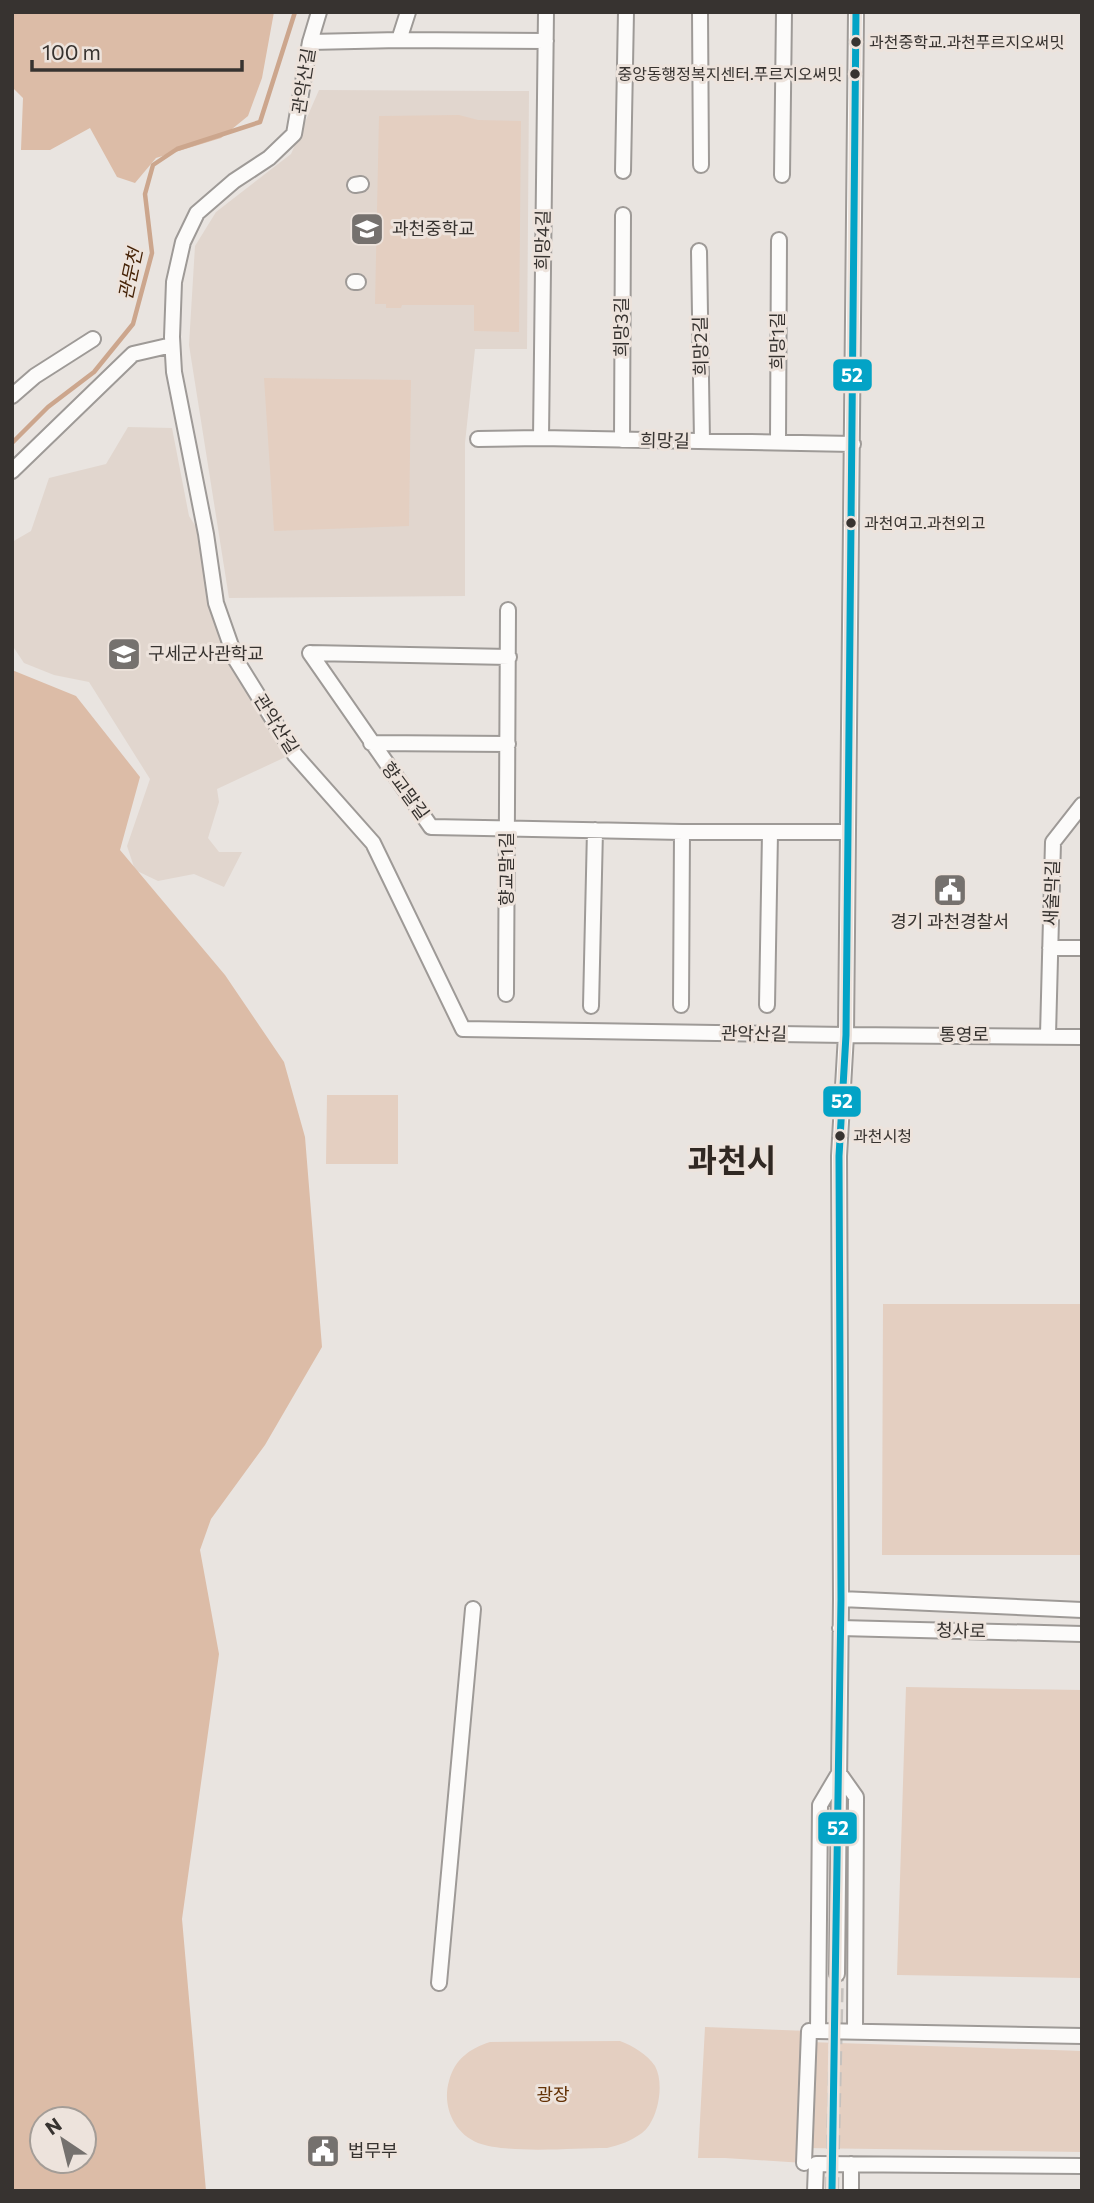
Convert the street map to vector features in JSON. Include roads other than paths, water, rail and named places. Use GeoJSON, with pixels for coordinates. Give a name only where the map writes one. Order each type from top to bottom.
{"type":"FeatureCollection","features":[{"type":"Feature","properties":{"kind":"street","name":"관악산길"},"geometry":{"type":"LineString","coordinates":[[319,12],[310,42],[295,134],[269,158],[234,181],[197,213],[183,242],[174,282],[174,372],[206,534],[216,603],[236,660],[295,755],[373,843],[463,1029],[846,1035]]}},
{"type":"Feature","properties":{"kind":"street"},"geometry":{"type":"LineString","coordinates":[[399,40],[408,12]]}},
{"type":"Feature","properties":{"kind":"street","name":"희망4길"},"geometry":{"type":"LineString","coordinates":[[541,438],[546,12]]}},
{"type":"Feature","properties":{"kind":"street"},"geometry":{"type":"LineString","coordinates":[[623,171],[626,12]]}},
{"type":"Feature","properties":{"kind":"street"},"geometry":{"type":"LineString","coordinates":[[700,12],[701,165]]}},
{"type":"Feature","properties":{"kind":"street"},"geometry":{"type":"LineString","coordinates":[[782,175],[784,12]]}},
{"type":"Feature","properties":{"kind":"street"},"geometry":{"type":"LineString","coordinates":[[837,1974],[841,1599],[839,1156],[846,1035],[856,12]]}},
{"type":"Feature","properties":{"kind":"street"},"geometry":{"type":"LineString","coordinates":[[310,42],[546,41]]}},
{"type":"Feature","properties":{"kind":"street","name":"희망3길"},"geometry":{"type":"LineString","coordinates":[[622,440],[623,215]]}},
{"type":"Feature","properties":{"kind":"street","name":"희망1길"},"geometry":{"type":"LineString","coordinates":[[778,442],[779,240]]}},
{"type":"Feature","properties":{"kind":"street","name":"희망2길"},"geometry":{"type":"LineString","coordinates":[[699,251],[702,441]]}},
{"type":"Feature","properties":{"kind":"street"},"geometry":{"type":"LineString","coordinates":[[12,396],[34,376],[93,339]]}},
{"type":"Feature","properties":{"kind":"street"},"geometry":{"type":"LineString","coordinates":[[12,471],[133,354],[172,345]]}},
{"type":"Feature","properties":{"kind":"street","name":"희망길"},"geometry":{"type":"LineString","coordinates":[[478,439],[853,444]]}},
{"type":"Feature","properties":{"kind":"street","name":"향교말1길"},"geometry":{"type":"LineString","coordinates":[[506,994],[508,610]]}},
{"type":"Feature","properties":{"kind":"street","name":"향교말길"},"geometry":{"type":"LineString","coordinates":[[509,657],[310,653],[431,827],[847,832]]}},
{"type":"Feature","properties":{"kind":"street"},"geometry":{"type":"LineString","coordinates":[[371,743],[508,744]]}},
{"type":"Feature","properties":{"kind":"street","name":"새술막길"},"geometry":{"type":"LineString","coordinates":[[1048,1035],[1053,842],[1082,805]]}},
{"type":"Feature","properties":{"kind":"street"},"geometry":{"type":"LineString","coordinates":[[591,1006],[595,830]]}},
{"type":"Feature","properties":{"kind":"street"},"geometry":{"type":"LineString","coordinates":[[681,1005],[682,832]]}},
{"type":"Feature","properties":{"kind":"street"},"geometry":{"type":"LineString","coordinates":[[768,1005],[770,833]]}},
{"type":"Feature","properties":{"kind":"street","name":"새술막길"},"geometry":{"type":"LineString","coordinates":[[1050,948],[1082,948]]}},
{"type":"Feature","properties":{"kind":"street","name":"통영로"},"geometry":{"type":"LineString","coordinates":[[846,1035],[1082,1037]]}},
{"type":"Feature","properties":{"kind":"street","name":"청사로"},"geometry":{"type":"LineString","coordinates":[[841,1599],[1082,1610]]}},
{"type":"Feature","properties":{"kind":"street"},"geometry":{"type":"LineString","coordinates":[[439,1983],[473,1609]]}},
{"type":"Feature","properties":{"kind":"street","name":"청사로"},"geometry":{"type":"LineString","coordinates":[[840,1628],[1082,1634]]}},
{"type":"Feature","properties":{"kind":"street"},"geometry":{"type":"LineString","coordinates":[[815,2191],[810,2163],[820,1805],[839,1773]]}},
{"type":"Feature","properties":{"kind":"street"},"geometry":{"type":"LineString","coordinates":[[839,1773],[856,1797],[855,2032]]}},
{"type":"Feature","properties":{"kind":"street"},"geometry":{"type":"LineString","coordinates":[[814,2031],[1082,2036]]}},
{"type":"Feature","properties":{"kind":"street"},"geometry":{"type":"LineString","coordinates":[[810,2163],[1082,2165]]}},
{"type":"Feature","properties":{"kind":"street"},"geometry":{"type":"LineString","coordinates":[[850,2191],[851,2164]]}},
{"type":"Feature","properties":{"kind":"waterway","name":"관문천"},"geometry":{"type":"LineString","coordinates":[[12,443],[48,407],[94,372],[133,324],[152,253],[145,194],[153,165],[177,149],[260,122],[295,12]]}},
{"type":"Feature","properties":{"kind":"tunnel"},"geometry":{"type":"LineString","coordinates":[[832,2191],[837,1974]]}},
{"type":"Feature","properties":{"kind":"place","name":"과천중학교.과천푸르지오써밋"},"geometry":{"type":"Point","coordinates":[856,42]}},
{"type":"Feature","properties":{"kind":"place","name":"중앙동행정복지센터.푸르지오써밋"},"geometry":{"type":"Point","coordinates":[855,74]}},
{"type":"Feature","properties":{"kind":"place","name":"과천중학교"},"geometry":{"type":"Point","coordinates":[367,229]}},
{"type":"Feature","properties":{"kind":"place","name":"과천여고.과천외고"},"geometry":{"type":"Point","coordinates":[851,523]}},
{"type":"Feature","properties":{"kind":"place","name":"구세군사관학교"},"geometry":{"type":"Point","coordinates":[124,654]}},
{"type":"Feature","properties":{"kind":"place","name":"경기 과천경찰서"},"geometry":{"type":"Point","coordinates":[950,890]}},
{"type":"Feature","properties":{"kind":"place","name":"과천시청"},"geometry":{"type":"Point","coordinates":[840,1136]}},
{"type":"Feature","properties":{"kind":"place","name":"법무부"},"geometry":{"type":"Point","coordinates":[323,2151]}},
{"type":"Feature","properties":{"kind":"district","name":"과천시"},"geometry":{"type":"Point","coordinates":[732,1161]}},
{"type":"Feature","properties":{"kind":"park label","name":"광장"},"geometry":{"type":"Point","coordinates":[553,2095]}}]}
